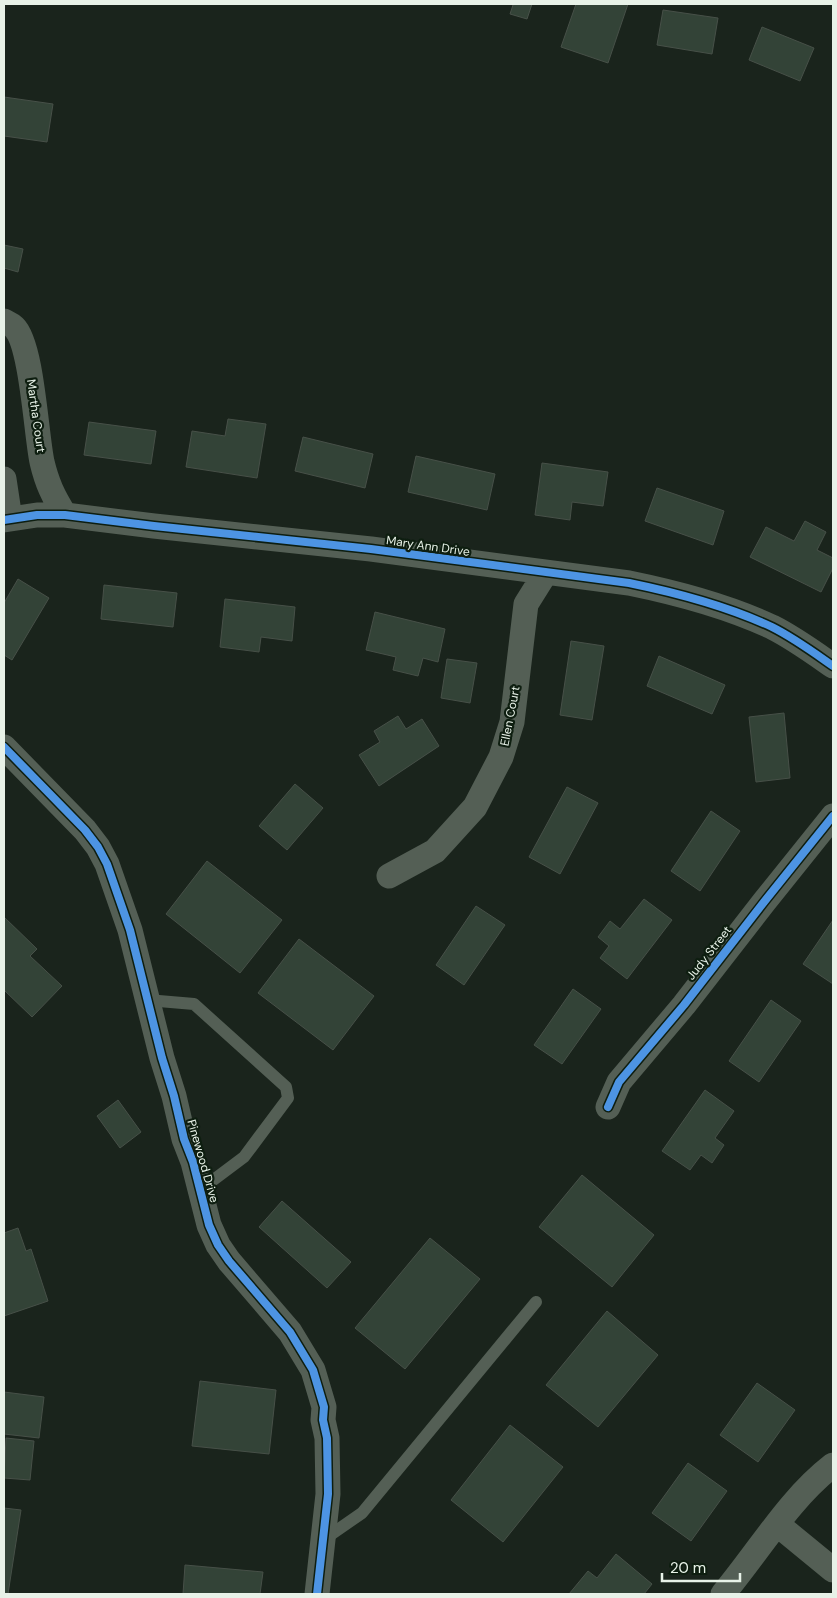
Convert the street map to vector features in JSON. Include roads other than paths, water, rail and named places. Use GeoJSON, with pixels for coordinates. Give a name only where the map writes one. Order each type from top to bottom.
{"type":"FeatureCollection","features":[{"type":"Feature","properties":{"kind":"street","name":"Martha Court"},"geometry":{"type":"LineString","coordinates":[[4,321],[14,327],[22,340],[30,370],[42,461],[50,490],[65,515]]}},
{"type":"Feature","properties":{"kind":"street"},"geometry":{"type":"LineString","coordinates":[[4,479],[7,519]]}},
{"type":"Feature","properties":{"kind":"street","name":"Mary Ann Drive"},"geometry":{"type":"LineString","coordinates":[[7,519],[36,515],[65,515],[371,549],[629,583],[702,601],[771,627],[800,642],[833,666]]}},
{"type":"Feature","properties":{"kind":"street","name":"Ellen Court"},"geometry":{"type":"LineString","coordinates":[[389,876],[435,851],[475,808],[501,757],[512,722],[526,604],[546,572]]}},
{"type":"Feature","properties":{"kind":"street","name":"Pinewood Drive"},"geometry":{"type":"LineString","coordinates":[[4,747],[85,830],[98,847],[107,864],[130,930],[184,1139],[193,1162],[209,1225],[218,1245],[229,1261],[290,1332],[313,1370],[324,1407],[327,1438],[328,1494],[317,1594]]}},
{"type":"Feature","properties":{"kind":"street","name":"Judy Street"},"geometry":{"type":"LineString","coordinates":[[608,1107],[619,1082],[684,1005],[833,816]]}},
{"type":"Feature","properties":{"kind":"street"},"geometry":{"type":"LineString","coordinates":[[724,1594],[747,1567],[778,1524],[820,1476],[833,1465]]}},
{"type":"Feature","properties":{"kind":"street"},"geometry":{"type":"LineString","coordinates":[[778,1524],[833,1570]]}},
{"type":"Feature","properties":{"kind":"lane"},"geometry":{"type":"LineString","coordinates":[[147,1000],[194,1004],[286,1087],[288,1098],[244,1157],[200,1190]]}},
{"type":"Feature","properties":{"kind":"lane"},"geometry":{"type":"LineString","coordinates":[[323,1540],[362,1513],[536,1302]]}}]}
